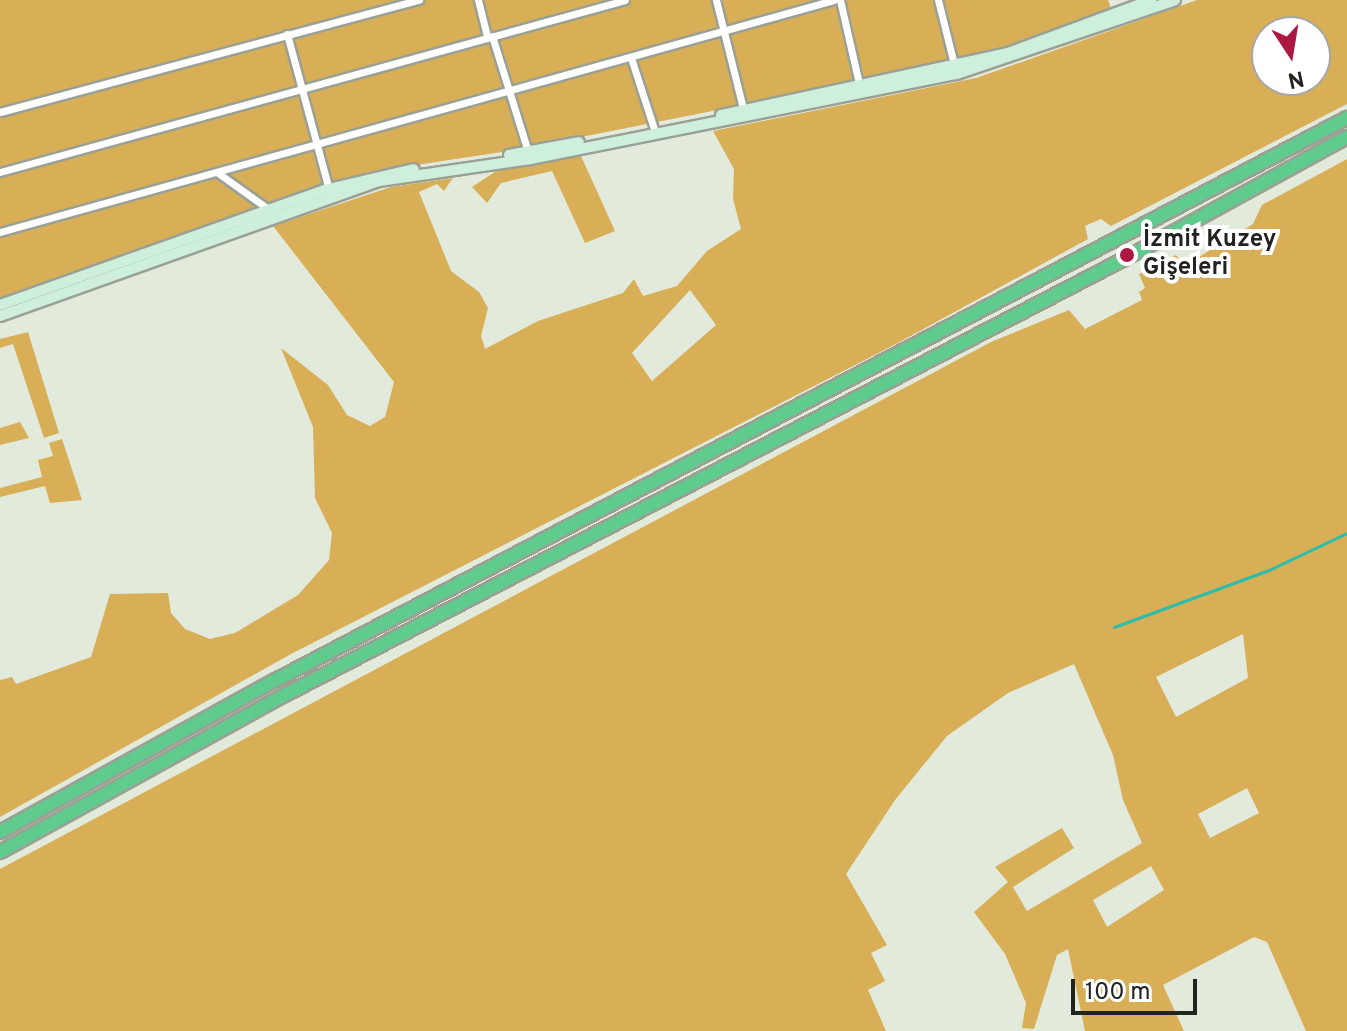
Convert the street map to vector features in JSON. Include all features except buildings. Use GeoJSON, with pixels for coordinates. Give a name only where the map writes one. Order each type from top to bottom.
{"type":"FeatureCollection","features":[{"type":"Feature","properties":{"kind":"highway"},"geometry":{"type":"LineString","coordinates":[[0,832],[274,681],[1347,118]]}},
{"type":"Feature","properties":{"kind":"highway"},"geometry":{"type":"LineString","coordinates":[[0,852],[283,696],[1142,249],[1347,137]]}},
{"type":"Feature","properties":{"kind":"main road"},"geometry":{"type":"LineString","coordinates":[[956,71],[1151,0]]}},
{"type":"Feature","properties":{"kind":"main road"},"geometry":{"type":"LineString","coordinates":[[0,305],[329,192],[956,71],[1175,0]]}},
{"type":"Feature","properties":{"kind":"main road"},"geometry":{"type":"LineString","coordinates":[[0,316],[273,212]]}},
{"type":"Feature","properties":{"kind":"street"},"geometry":{"type":"LineString","coordinates":[[0,112],[419,0]]}},
{"type":"Feature","properties":{"kind":"street"},"geometry":{"type":"LineString","coordinates":[[478,0],[511,91],[529,155]]}},
{"type":"Feature","properties":{"kind":"street"},"geometry":{"type":"LineString","coordinates":[[0,172],[625,0]]}},
{"type":"Feature","properties":{"kind":"street"},"geometry":{"type":"LineString","coordinates":[[716,0],[744,114]]}},
{"type":"Feature","properties":{"kind":"street"},"geometry":{"type":"LineString","coordinates":[[0,232],[837,0],[861,90]]}},
{"type":"Feature","properties":{"kind":"street"},"geometry":{"type":"LineString","coordinates":[[938,0],[956,71]]}},
{"type":"Feature","properties":{"kind":"street"},"geometry":{"type":"LineString","coordinates":[[287,34],[329,192]]}},
{"type":"Feature","properties":{"kind":"street"},"geometry":{"type":"LineString","coordinates":[[631,58],[655,130]]}},
{"type":"Feature","properties":{"kind":"street"},"geometry":{"type":"LineString","coordinates":[[218,173],[273,212]]}},
{"type":"Feature","properties":{"kind":"shaded area"},"geometry":{"type":"Polygon","coordinates":[[[0,0],[1108,0],[1112,11],[984,57],[521,149],[370,172],[0,301],[0,0]]]}},
{"type":"Feature","properties":{"kind":"shaded area"},"geometry":{"type":"Polygon","coordinates":[[[1197,0],[1347,0],[1347,104],[1111,226],[1101,219],[1085,226],[1088,239],[896,344],[291,654],[0,817],[0,680],[12,677],[16,684],[91,657],[110,594],[168,593],[171,613],[185,629],[210,639],[235,633],[298,595],[329,560],[332,533],[315,498],[313,427],[281,348],[328,385],[347,415],[370,426],[385,417],[394,382],[273,226],[391,187],[453,178],[444,191],[437,184],[419,192],[451,271],[479,292],[488,308],[481,336],[485,349],[538,321],[623,293],[634,279],[643,296],[677,286],[707,251],[741,229],[733,199],[734,169],[713,131],[976,78],[1197,0]],[[690,290],[632,353],[652,381],[716,325],[690,290]]]}},
{"type":"Feature","properties":{"kind":"shaded area"},"geometry":{"type":"Polygon","coordinates":[[[581,156],[615,231],[585,243],[552,171],[501,183],[487,203],[472,187],[498,170],[581,156]]]}},
{"type":"Feature","properties":{"kind":"shaded area"},"geometry":{"type":"Polygon","coordinates":[[[1347,159],[1347,1031],[1306,1031],[1267,942],[1254,937],[1163,985],[1184,1031],[1085,1031],[1068,949],[1057,955],[1034,1029],[1022,1028],[1026,1003],[1005,954],[974,912],[1008,882],[995,867],[1062,828],[1074,848],[1013,887],[1027,911],[1142,843],[1123,800],[1113,755],[1074,664],[1008,693],[947,736],[895,800],[846,874],[887,945],[871,953],[885,981],[868,990],[886,1031],[0,1031],[0,869],[991,342],[1069,310],[1085,329],[1142,300],[1139,292],[1145,288],[1139,274],[1176,255],[1184,266],[1253,224],[1262,205],[1347,159]],[[1243,634],[1156,677],[1176,717],[1248,678],[1243,634]],[[1247,788],[1198,814],[1210,838],[1259,813],[1247,788]],[[1151,866],[1093,900],[1107,927],[1164,890],[1151,866]]]}},
{"type":"Feature","properties":{"kind":"shaded area"},"geometry":{"type":"Polygon","coordinates":[[[28,332],[59,433],[44,438],[13,344],[0,348],[0,339],[28,332]]]}},
{"type":"Feature","properties":{"kind":"shaded area"},"geometry":{"type":"Polygon","coordinates":[[[20,422],[29,438],[0,445],[0,428],[20,422]]]}},
{"type":"Feature","properties":{"kind":"shaded area"},"geometry":{"type":"Polygon","coordinates":[[[62,439],[82,500],[50,503],[45,486],[0,497],[0,488],[42,477],[38,460],[53,456],[49,443],[62,439]]]}},
{"type":"Feature","properties":{"kind":"waterway"},"geometry":{"type":"LineString","coordinates":[[1114,627],[1269,570],[1347,533]]}},
{"type":"Feature","properties":{"kind":"place","name":"İzmit Kuzey Gişeleri"},"geometry":{"type":"Point","coordinates":[1127,255]}}]}
